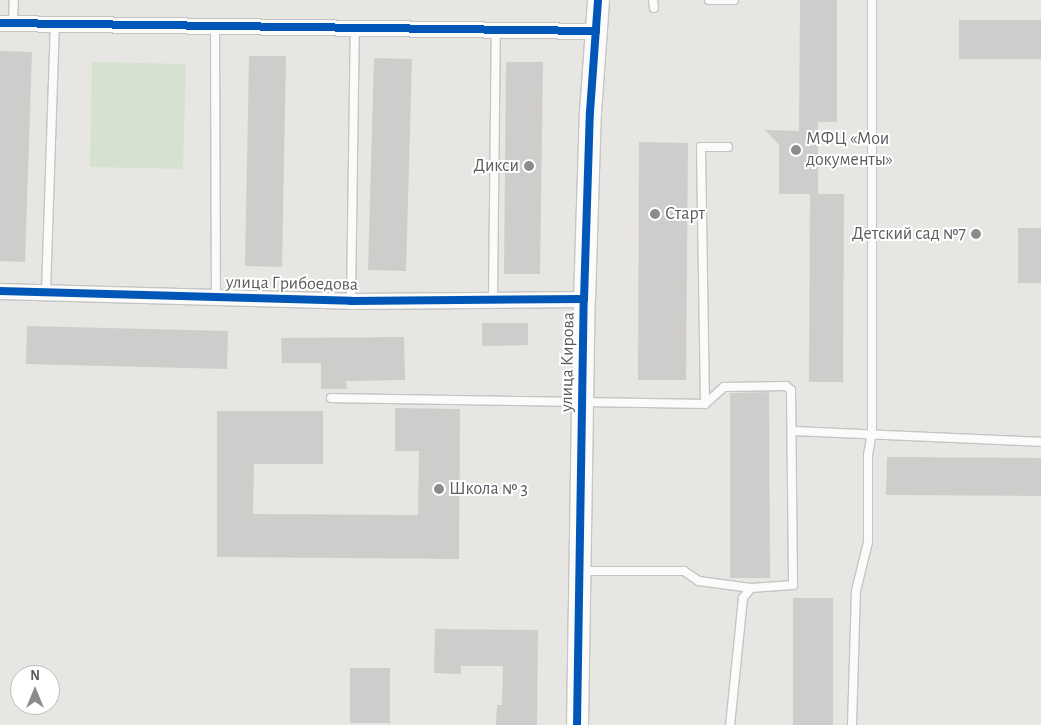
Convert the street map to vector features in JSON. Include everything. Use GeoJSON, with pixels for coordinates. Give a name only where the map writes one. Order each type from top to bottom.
{"type":"FeatureCollection","features":[{"type":"Feature","properties":{"kind":"street","name":"улица Кирова"},"geometry":{"type":"LineString","coordinates":[[577,725],[584,299],[590,112],[598,0]]}},
{"type":"Feature","properties":{"kind":"street"},"geometry":{"type":"LineString","coordinates":[[7,23],[596,31]]}},
{"type":"Feature","properties":{"kind":"street","name":"улица Грибоедова"},"geometry":{"type":"LineString","coordinates":[[0,291],[351,301],[584,299]]}},
{"type":"Feature","properties":{"kind":"lane"},"geometry":{"type":"LineString","coordinates":[[7,23],[14,0]]}},
{"type":"Feature","properties":{"kind":"lane"},"geometry":{"type":"LineString","coordinates":[[709,0],[734,0]]}},
{"type":"Feature","properties":{"kind":"lane"},"geometry":{"type":"LineString","coordinates":[[852,725],[856,590],[868,542],[868,455],[872,433],[872,0]]}},
{"type":"Feature","properties":{"kind":"lane"},"geometry":{"type":"LineString","coordinates":[[46,292],[55,24]]}},
{"type":"Feature","properties":{"kind":"lane"},"geometry":{"type":"LineString","coordinates":[[215,26],[216,297]]}},
{"type":"Feature","properties":{"kind":"lane"},"geometry":{"type":"LineString","coordinates":[[351,301],[355,28]]}},
{"type":"Feature","properties":{"kind":"lane"},"geometry":{"type":"LineString","coordinates":[[493,299],[496,29]]}},
{"type":"Feature","properties":{"kind":"lane"},"geometry":{"type":"LineString","coordinates":[[705,404],[701,147],[728,148]]}},
{"type":"Feature","properties":{"kind":"lane"},"geometry":{"type":"LineString","coordinates":[[330,398],[705,404],[724,388],[786,386],[791,390],[793,585],[751,588],[698,580],[684,570],[580,571]]}},
{"type":"Feature","properties":{"kind":"lane"},"geometry":{"type":"LineString","coordinates":[[792,431],[872,433],[1041,442]]}},
{"type":"Feature","properties":{"kind":"lane"},"geometry":{"type":"LineString","coordinates":[[730,725],[743,598],[751,588]]}},
{"type":"Feature","properties":{"kind":"green space"},"geometry":{"type":"Polygon","coordinates":[[[92,62],[186,64],[183,169],[90,167],[92,62]]]}},
{"type":"Feature","properties":{"kind":"building"},"geometry":{"type":"Polygon","coordinates":[[[800,0],[837,0],[837,122],[818,122],[818,194],[844,194],[843,382],[809,382],[810,194],[779,194],[779,145],[765,130],[799,131],[800,0]]]}},
{"type":"Feature","properties":{"kind":"building"},"geometry":{"type":"Polygon","coordinates":[[[959,20],[1041,20],[1041,59],[959,59],[959,20]]]}},
{"type":"Feature","properties":{"kind":"building"},"geometry":{"type":"Polygon","coordinates":[[[0,51],[32,52],[25,262],[0,261],[0,51]]]}},
{"type":"Feature","properties":{"kind":"building"},"geometry":{"type":"Polygon","coordinates":[[[249,56],[286,56],[282,267],[245,266],[249,56]]]}},
{"type":"Feature","properties":{"kind":"building"},"geometry":{"type":"Polygon","coordinates":[[[374,58],[412,59],[406,271],[368,270],[374,58]]]}},
{"type":"Feature","properties":{"kind":"building"},"geometry":{"type":"Polygon","coordinates":[[[506,62],[543,62],[540,274],[504,274],[506,62]]]}},
{"type":"Feature","properties":{"kind":"building"},"geometry":{"type":"Polygon","coordinates":[[[639,142],[688,143],[686,380],[638,380],[639,142]]]}},
{"type":"Feature","properties":{"kind":"building"},"geometry":{"type":"Polygon","coordinates":[[[1018,228],[1041,228],[1041,283],[1018,283],[1018,228]]]}},
{"type":"Feature","properties":{"kind":"building"},"geometry":{"type":"Polygon","coordinates":[[[482,323],[528,323],[528,345],[482,346],[482,323]]]}},
{"type":"Feature","properties":{"kind":"building"},"geometry":{"type":"Polygon","coordinates":[[[27,326],[228,331],[227,369],[26,364],[27,326]]]}},
{"type":"Feature","properties":{"kind":"building"},"geometry":{"type":"Polygon","coordinates":[[[404,337],[405,380],[346,381],[347,389],[321,389],[321,363],[282,363],[281,338],[404,337]]]}},
{"type":"Feature","properties":{"kind":"building"},"geometry":{"type":"Polygon","coordinates":[[[769,392],[770,578],[730,578],[730,393],[769,392]]]}},
{"type":"Feature","properties":{"kind":"building","name":"Школа № 3"},"geometry":{"type":"Polygon","coordinates":[[[395,408],[460,409],[459,559],[217,557],[217,411],[323,411],[323,464],[254,464],[253,514],[418,515],[419,451],[395,451],[395,408]]]}},
{"type":"Feature","properties":{"kind":"building"},"geometry":{"type":"Polygon","coordinates":[[[887,457],[1041,458],[1041,496],[886,495],[887,457]]]}},
{"type":"Feature","properties":{"kind":"building"},"geometry":{"type":"Polygon","coordinates":[[[793,598],[833,598],[833,725],[793,725],[793,598]]]}},
{"type":"Feature","properties":{"kind":"building"},"geometry":{"type":"Polygon","coordinates":[[[435,629],[538,630],[537,725],[496,725],[497,705],[502,705],[503,666],[461,666],[461,674],[434,673],[435,629]]]}},
{"type":"Feature","properties":{"kind":"building"},"geometry":{"type":"Polygon","coordinates":[[[350,668],[390,668],[390,723],[350,723],[350,668]]]}},
{"type":"Feature","properties":{"kind":"cycle path"},"geometry":{"type":"LineString","coordinates":[[577,725],[584,299],[590,112],[598,0]]}},
{"type":"Feature","properties":{"kind":"cycle path"},"geometry":{"type":"LineString","coordinates":[[0,23],[596,31]]}},
{"type":"Feature","properties":{"kind":"cycle path"},"geometry":{"type":"LineString","coordinates":[[0,291],[351,301],[584,299]]}},
{"type":"Feature","properties":{"kind":"place","name":"МФЦ «Мои документы»"},"geometry":{"type":"Point","coordinates":[796,150]}},
{"type":"Feature","properties":{"kind":"place","name":"Дикси"},"geometry":{"type":"Point","coordinates":[529,166]}},
{"type":"Feature","properties":{"kind":"place","name":"Старт"},"geometry":{"type":"Point","coordinates":[655,214]}},
{"type":"Feature","properties":{"kind":"place","name":"Детский сад №7"},"geometry":{"type":"Point","coordinates":[976,234]}},
{"type":"Feature","properties":{"kind":"place","name":"Школа № 3"},"geometry":{"type":"Point","coordinates":[439,489]}}]}
